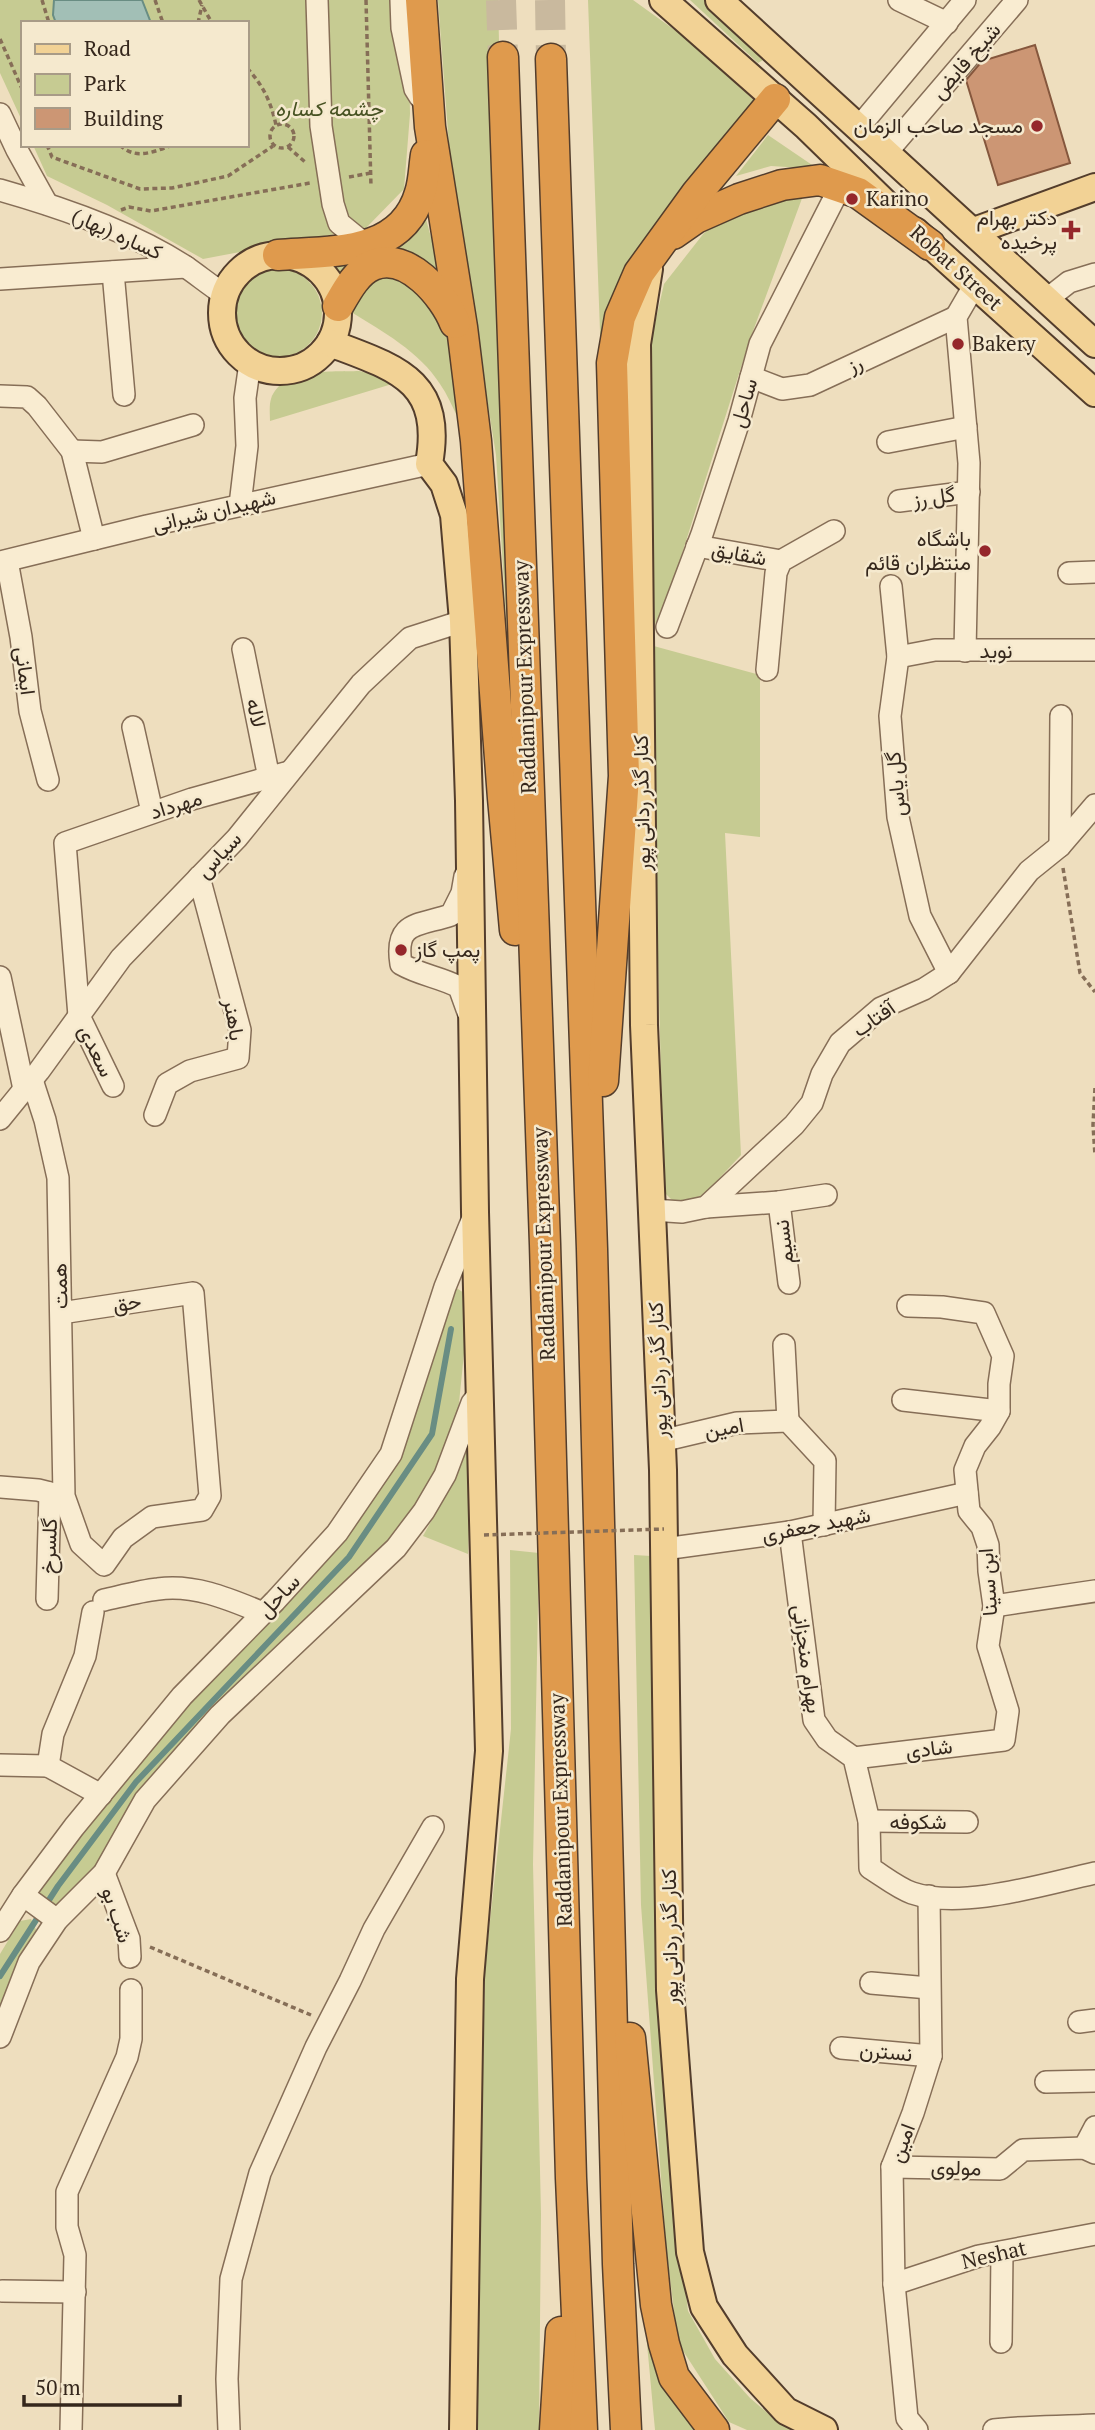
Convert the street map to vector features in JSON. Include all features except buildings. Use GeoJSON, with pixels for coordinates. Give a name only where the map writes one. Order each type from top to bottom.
{"type":"FeatureCollection","features":[{"type":"Feature","properties":{"kind":"highway"},"geometry":{"type":"LineString","coordinates":[[421,0],[429,119],[476,441],[503,798],[545,1244]]}},
{"type":"Feature","properties":{"kind":"highway","name":"Raddanipour Expressway"},"geometry":{"type":"LineString","coordinates":[[503,57],[545,1244],[571,2178],[582,2430]]}},
{"type":"Feature","properties":{"kind":"highway"},"geometry":{"type":"LineString","coordinates":[[551,59],[592,1249],[618,2264],[626,2430]]}},
{"type":"Feature","properties":{"kind":"highway"},"geometry":{"type":"LineString","coordinates":[[592,1249],[624,776],[612,363],[620,317],[639,273],[697,193],[775,99]]}},
{"type":"Feature","properties":{"kind":"highway"},"geometry":{"type":"LineString","coordinates":[[278,255],[348,250],[385,239],[407,219],[420,193],[429,119]]}},
{"type":"Feature","properties":{"kind":"highway"},"geometry":{"type":"LineString","coordinates":[[658,248],[696,218],[739,199],[782,185],[820,180],[858,193],[930,246]]}},
{"type":"Feature","properties":{"kind":"highway"},"geometry":{"type":"LineString","coordinates":[[338,306],[349,288],[373,264],[394,264],[417,274],[438,292],[452,315],[464,349]]}},
{"type":"Feature","properties":{"kind":"highway"},"geometry":{"type":"LineString","coordinates":[[606,1796],[656,2305],[674,2376],[714,2430]]}},
{"type":"Feature","properties":{"kind":"highway"},"geometry":{"type":"LineString","coordinates":[[555,2430],[571,2178]]}},
{"type":"Feature","properties":{"kind":"main road","name":"Robat Street"},"geometry":{"type":"LineString","coordinates":[[663,0],[775,99],[930,246],[1095,393]]}},
{"type":"Feature","properties":{"kind":"main road","name":"Robat Street"},"geometry":{"type":"LineString","coordinates":[[719,0],[1095,344]]}},
{"type":"Feature","properties":{"kind":"main road"},"geometry":{"type":"LineString","coordinates":[[775,99],[798,73]]}},
{"type":"Feature","properties":{"kind":"main road"},"geometry":{"type":"LineString","coordinates":[[974,231],[1095,187]]}},
{"type":"Feature","properties":{"kind":"main road","name":"کنار گذر ردانی پور"},"geometry":{"type":"LineString","coordinates":[[658,248],[645,287],[637,344],[644,1025],[664,1539],[670,1990],[690,2252],[704,2307],[735,2355],[786,2411],[824,2430]]}},
{"type":"Feature","properties":{"kind":"main road"},"geometry":{"type":"LineString","coordinates":[[278,255],[295,257],[311,264],[324,275],[333,289],[338,306],[336,328],[330,342],[314,359],[295,369],[272,370],[250,363],[238,353],[224,326],[225,295],[233,279],[261,258],[278,255]]}},
{"type":"Feature","properties":{"kind":"main road"},"geometry":{"type":"LineString","coordinates":[[330,342],[407,377],[428,405],[434,438],[429,464],[444,484],[454,515],[463,621],[489,1751],[470,1979],[463,2430]]}},
{"type":"Feature","properties":{"kind":"street"},"geometry":{"type":"LineString","coordinates":[[317,0],[321,126],[333,204],[340,223],[366,245]]}},
{"type":"Feature","properties":{"kind":"street"},"geometry":{"type":"LineString","coordinates":[[401,0],[402,28],[415,89],[429,119]]}},
{"type":"Feature","properties":{"kind":"street"},"geometry":{"type":"LineString","coordinates":[[899,0],[947,23]]}},
{"type":"Feature","properties":{"kind":"street"},"geometry":{"type":"LineString","coordinates":[[859,127],[965,0]]}},
{"type":"Feature","properties":{"kind":"street","name":"شیخ فایض"},"geometry":{"type":"LineString","coordinates":[[887,152],[1017,0]]}},
{"type":"Feature","properties":{"kind":"street"},"geometry":{"type":"LineString","coordinates":[[0,114],[47,204]]}},
{"type":"Feature","properties":{"kind":"street","name":"ساحل"},"geometry":{"type":"LineString","coordinates":[[667,628],[739,421],[760,344],[840,187]]}},
{"type":"Feature","properties":{"kind":"street","name":"کساره (بهار)"},"geometry":{"type":"LineString","coordinates":[[0,190],[47,204],[142,243],[186,267],[225,295]]}},
{"type":"Feature","properties":{"kind":"street"},"geometry":{"type":"LineString","coordinates":[[0,279],[186,267]]}},
{"type":"Feature","properties":{"kind":"street"},"geometry":{"type":"LineString","coordinates":[[113,272],[124,395]]}},
{"type":"Feature","properties":{"kind":"street"},"geometry":{"type":"LineString","coordinates":[[1046,300],[1069,282],[1095,274]]}},
{"type":"Feature","properties":{"kind":"street"},"geometry":{"type":"LineString","coordinates":[[965,651],[970,463],[956,317],[974,286]]}},
{"type":"Feature","properties":{"kind":"street","name":"رز"},"geometry":{"type":"LineString","coordinates":[[751,377],[782,390],[810,385],[956,317]]}},
{"type":"Feature","properties":{"kind":"street"},"geometry":{"type":"LineString","coordinates":[[240,505],[247,446],[245,398],[250,363]]}},
{"type":"Feature","properties":{"kind":"street"},"geometry":{"type":"LineString","coordinates":[[0,396],[27,397],[72,450],[94,539]]}},
{"type":"Feature","properties":{"kind":"street"},"geometry":{"type":"LineString","coordinates":[[72,450],[102,452],[193,425]]}},
{"type":"Feature","properties":{"kind":"street"},"geometry":{"type":"LineString","coordinates":[[888,442],[966,427]]}},
{"type":"Feature","properties":{"kind":"street","name":"شهیدان شیرانی"},"geometry":{"type":"LineString","coordinates":[[4,561],[429,464]]}},
{"type":"Feature","properties":{"kind":"street","name":"گل رز"},"geometry":{"type":"LineString","coordinates":[[899,501],[969,492]]}},
{"type":"Feature","properties":{"kind":"street"},"geometry":{"type":"LineString","coordinates":[[767,670],[776,573],[781,561],[834,531]]}},
{"type":"Feature","properties":{"kind":"street","name":"شقایق"},"geometry":{"type":"LineString","coordinates":[[697,546],[781,561]]}},
{"type":"Feature","properties":{"kind":"street","name":"ایمانی"},"geometry":{"type":"LineString","coordinates":[[4,561],[21,637],[30,711],[48,780]]}},
{"type":"Feature","properties":{"kind":"street"},"geometry":{"type":"LineString","coordinates":[[1069,573],[1095,572]]}},
{"type":"Feature","properties":{"kind":"street","name":"گل یاس"},"geometry":{"type":"LineString","coordinates":[[891,586],[898,657],[890,716],[898,817],[919,916],[949,973]]}},
{"type":"Feature","properties":{"kind":"street","name":"سپاس"},"geometry":{"type":"LineString","coordinates":[[0,1119],[121,958],[237,838],[279,775],[361,684],[410,638],[463,621]]}},
{"type":"Feature","properties":{"kind":"street","name":"لاله"},"geometry":{"type":"LineString","coordinates":[[243,649],[279,775]]}},
{"type":"Feature","properties":{"kind":"street","name":"نوید"},"geometry":{"type":"LineString","coordinates":[[898,657],[935,650],[1095,650]]}},
{"type":"Feature","properties":{"kind":"street"},"geometry":{"type":"LineString","coordinates":[[1060,846],[1061,716]]}},
{"type":"Feature","properties":{"kind":"street"},"geometry":{"type":"LineString","coordinates":[[133,726],[152,812]]}},
{"type":"Feature","properties":{"kind":"street","name":"مهرداد"},"geometry":{"type":"LineString","coordinates":[[79,1016],[65,844],[152,812],[279,775]]}},
{"type":"Feature","properties":{"kind":"street","name":"آفتاب"},"geometry":{"type":"LineString","coordinates":[[706,1207],[794,1125],[813,1103],[822,1074],[840,1043],[881,1008],[924,989],[949,973],[1029,871],[1060,846],[1095,805]]}},
{"type":"Feature","properties":{"kind":"street"},"geometry":{"type":"LineString","coordinates":[[470,853],[462,893],[452,915],[407,928],[398,947],[401,964],[417,973],[442,978],[459,987],[473,1025]]}},
{"type":"Feature","properties":{"kind":"street","name":"باهنر"},"geometry":{"type":"LineString","coordinates":[[155,1115],[167,1084],[190,1071],[238,1058],[240,1030],[199,877]]}},
{"type":"Feature","properties":{"kind":"street","name":"همت"},"geometry":{"type":"LineString","coordinates":[[0,977],[28,1085],[45,1120],[58,1178],[61,1313],[57,1495]]}},
{"type":"Feature","properties":{"kind":"street","name":"سعدی"},"geometry":{"type":"LineString","coordinates":[[79,1016],[113,1086]]}},
{"type":"Feature","properties":{"kind":"street","name":"نسیم"},"geometry":{"type":"LineString","coordinates":[[706,1207],[779,1202],[826,1195]]}},
{"type":"Feature","properties":{"kind":"street","name":"نسیم"},"geometry":{"type":"LineString","coordinates":[[779,1202],[789,1283]]}},
{"type":"Feature","properties":{"kind":"street"},"geometry":{"type":"LineString","coordinates":[[652,1210],[682,1212],[706,1207]]}},
{"type":"Feature","properties":{"kind":"street","name":"ساحل"},"geometry":{"type":"LineString","coordinates":[[0,1931],[13,1899],[182,1696],[337,1533],[391,1454],[445,1287],[475,1212]]}},
{"type":"Feature","properties":{"kind":"street","name":"حق"},"geometry":{"type":"LineString","coordinates":[[57,1495],[81,1544],[104,1565],[123,1538],[152,1517],[201,1510],[210,1496],[193,1293],[61,1313]]}},
{"type":"Feature","properties":{"kind":"street"},"geometry":{"type":"LineString","coordinates":[[903,1399],[999,1412],[1003,1356],[984,1313],[942,1307],[908,1306]]}},
{"type":"Feature","properties":{"kind":"street"},"geometry":{"type":"LineString","coordinates":[[784,1345],[788,1421],[825,1461],[824,1525]]}},
{"type":"Feature","properties":{"kind":"street"},"geometry":{"type":"LineString","coordinates":[[0,2037],[29,1962],[57,1920],[104,1873],[145,1800],[220,1715],[396,1548],[424,1511],[445,1475],[472,1403],[480,1393]]}},
{"type":"Feature","properties":{"kind":"street","name":"ابن سینا"},"geometry":{"type":"LineString","coordinates":[[999,1412],[975,1446],[965,1469],[970,1510],[982,1527],[988,1545],[994,1606],[988,1646],[1008,1711],[1004,1740]]}},
{"type":"Feature","properties":{"kind":"street","name":"امین"},"geometry":{"type":"LineString","coordinates":[[661,1441],[737,1423],[788,1421]]}},
{"type":"Feature","properties":{"kind":"street"},"geometry":{"type":"LineString","coordinates":[[0,1487],[57,1495]]}},
{"type":"Feature","properties":{"kind":"street","name":"شهید جعفری"},"geometry":{"type":"LineString","coordinates":[[664,1539],[790,1532],[967,1493]]}},
{"type":"Feature","properties":{"kind":"street","name":"گلسرخ"},"geometry":{"type":"LineString","coordinates":[[47,1599],[57,1495]]}},
{"type":"Feature","properties":{"kind":"street","name":"بهرام منجزانی"},"geometry":{"type":"LineString","coordinates":[[790,1532],[814,1720],[827,1739],[854,1758]]}},
{"type":"Feature","properties":{"kind":"street"},"geometry":{"type":"LineString","coordinates":[[48,1766],[53,1734],[85,1656],[99,1606],[158,1589],[187,1589],[221,1595],[262,1613]]}},
{"type":"Feature","properties":{"kind":"street"},"geometry":{"type":"LineString","coordinates":[[994,1606],[1095,1591]]}},
{"type":"Feature","properties":{"kind":"street","name":"شادی"},"geometry":{"type":"LineString","coordinates":[[854,1758],[1004,1740]]}},
{"type":"Feature","properties":{"kind":"street"},"geometry":{"type":"LineString","coordinates":[[854,1758],[869,1821],[870,1868],[911,1892],[944,1899],[998,1894],[1095,1873]]}},
{"type":"Feature","properties":{"kind":"street"},"geometry":{"type":"LineString","coordinates":[[0,1765],[48,1766],[101,1795]]}},
{"type":"Feature","properties":{"kind":"street","name":"شکوفه"},"geometry":{"type":"LineString","coordinates":[[869,1821],[967,1822]]}},
{"type":"Feature","properties":{"kind":"street"},"geometry":{"type":"LineString","coordinates":[[229,2430],[227,2379],[230,2279],[260,2173],[316,2047],[374,1928],[433,1827]]}},
{"type":"Feature","properties":{"kind":"street","name":"شب بو"},"geometry":{"type":"LineString","coordinates":[[104,1873],[129,1948]]}},
{"type":"Feature","properties":{"kind":"street","name":"امین"},"geometry":{"type":"LineString","coordinates":[[917,2430],[907,2418],[894,2284],[892,2166],[931,2056],[929,1896]]}},
{"type":"Feature","properties":{"kind":"street"},"geometry":{"type":"LineString","coordinates":[[13,1899],[57,1920]]}},
{"type":"Feature","properties":{"kind":"street"},"geometry":{"type":"LineString","coordinates":[[871,1983],[929,1988]]}},
{"type":"Feature","properties":{"kind":"street"},"geometry":{"type":"LineString","coordinates":[[71,2430],[75,2255],[67,2227],[67,2192],[127,2057],[131,2039],[131,1990]]}},
{"type":"Feature","properties":{"kind":"street","name":"نسترن"},"geometry":{"type":"LineString","coordinates":[[841,2048],[931,2056]]}},
{"type":"Feature","properties":{"kind":"street"},"geometry":{"type":"LineString","coordinates":[[1046,2082],[1095,2081]]}},
{"type":"Feature","properties":{"kind":"street"},"geometry":{"type":"LineString","coordinates":[[1090,2150],[1095,2127]]}},
{"type":"Feature","properties":{"kind":"street","name":"مولوی"},"geometry":{"type":"LineString","coordinates":[[892,2166],[1000,2169],[1023,2150],[1090,2150]]}},
{"type":"Feature","properties":{"kind":"street","name":"Neshat"},"geometry":{"type":"LineString","coordinates":[[894,2284],[979,2256],[1095,2234]]}},
{"type":"Feature","properties":{"kind":"street"},"geometry":{"type":"LineString","coordinates":[[1001,2342],[1002,2252]]}},
{"type":"Feature","properties":{"kind":"street"},"geometry":{"type":"LineString","coordinates":[[2,2291],[75,2292]]}},
{"type":"Feature","properties":{"kind":"street"},"geometry":{"type":"LineString","coordinates":[[994,2430],[1095,2425]]}},
{"type":"Feature","properties":{"kind":"path"},"geometry":{"type":"LineString","coordinates":[[41,0],[47,21]]}},
{"type":"Feature","properties":{"kind":"path"},"geometry":{"type":"LineString","coordinates":[[155,0],[162,21]]}},
{"type":"Feature","properties":{"kind":"path"},"geometry":{"type":"LineString","coordinates":[[366,0],[372,187]]}},
{"type":"Feature","properties":{"kind":"path"},"geometry":{"type":"LineString","coordinates":[[198,21],[201,2]]}},
{"type":"Feature","properties":{"kind":"path"},"geometry":{"type":"LineString","coordinates":[[201,2],[211,21]]}},
{"type":"Feature","properties":{"kind":"path"},"geometry":{"type":"LineString","coordinates":[[0,39],[21,86]]}},
{"type":"Feature","properties":{"kind":"path"},"geometry":{"type":"LineString","coordinates":[[248,69],[261,83],[272,107],[276,125],[270,135],[273,145],[281,149],[288,147],[294,136],[292,128],[276,125]]}},
{"type":"Feature","properties":{"kind":"path"},"geometry":{"type":"LineString","coordinates":[[48,147],[52,157],[140,190],[172,188],[228,176],[273,145]]}},
{"type":"Feature","properties":{"kind":"path"},"geometry":{"type":"LineString","coordinates":[[121,147],[143,156],[168,147]]}},
{"type":"Feature","properties":{"kind":"path"},"geometry":{"type":"LineString","coordinates":[[87,220],[130,207],[151,211],[371,173]]}},
{"type":"Feature","properties":{"kind":"path"},"geometry":{"type":"LineString","coordinates":[[1060,846],[1080,973],[1095,992]]}},
{"type":"Feature","properties":{"kind":"path"},"geometry":{"type":"LineString","coordinates":[[1095,1088],[1095,1155]]}},
{"type":"Feature","properties":{"kind":"path"},"geometry":{"type":"LineString","coordinates":[[484,1535],[664,1539]]}},
{"type":"Feature","properties":{"kind":"path"},"geometry":{"type":"LineString","coordinates":[[129,1948],[329,2022]]}},
{"type":"Feature","properties":{"kind":"green space","name":"چشمه کساره"},"geometry":{"type":"Polygon","coordinates":[[[0,0],[408,0],[410,114],[404,189],[366,228],[203,259],[107,205],[47,176],[34,147],[248,147],[248,21],[21,21],[21,119],[0,73],[0,0]]]}},
{"type":"Feature","properties":{"kind":"green space"},"geometry":{"type":"Polygon","coordinates":[[[438,0],[498,0],[517,794],[496,455],[451,172],[438,0]]]}},
{"type":"Feature","properties":{"kind":"green space"},"geometry":{"type":"Polygon","coordinates":[[[588,0],[633,0],[683,36],[756,102],[633,256],[602,387],[588,0]]]}},
{"type":"Feature","properties":{"kind":"green space"},"geometry":{"type":"Polygon","coordinates":[[[690,0],[706,0],[768,57],[758,63],[690,0]]]}},
{"type":"Feature","properties":{"kind":"green space"},"geometry":{"type":"Polygon","coordinates":[[[768,135],[818,169],[771,166],[736,176],[768,135]]]}},
{"type":"Feature","properties":{"kind":"green space"},"geometry":{"type":"Polygon","coordinates":[[[804,193],[749,342],[667,601],[649,635],[650,345],[664,284],[704,233],[751,203],[804,193]]]}},
{"type":"Feature","properties":{"kind":"green space"},"geometry":{"type":"Polygon","coordinates":[[[424,212],[448,299],[406,261],[340,290],[328,273],[307,257],[424,212]]]}},
{"type":"Feature","properties":{"kind":"green space"},"geometry":{"type":"Polygon","coordinates":[[[278,269],[303,276],[315,288],[322,313],[315,338],[303,350],[278,357],[253,350],[241,338],[234,313],[241,288],[253,276],[278,269]]]}},
{"type":"Feature","properties":{"kind":"green space"},"geometry":{"type":"Polygon","coordinates":[[[387,270],[411,283],[425,295],[436,310],[449,344],[458,418],[443,388],[422,362],[400,343],[351,312],[354,290],[387,270]]]}},
{"type":"Feature","properties":{"kind":"green space"},"geometry":{"type":"Polygon","coordinates":[[[359,371],[402,381],[270,421],[271,399],[286,381],[309,373],[359,371]]]}},
{"type":"Feature","properties":{"kind":"green space"},"geometry":{"type":"Polygon","coordinates":[[[650,645],[760,675],[760,837],[725,833],[741,1155],[700,1199],[676,1204],[664,1192],[650,645]]]}},
{"type":"Feature","properties":{"kind":"green space"},"geometry":{"type":"Polygon","coordinates":[[[455,1287],[464,1293],[465,1343],[458,1413],[440,1472],[399,1536],[218,1711],[100,1870],[59,1911],[33,1890],[70,1840],[389,1470],[455,1287]]]}},
{"type":"Feature","properties":{"kind":"green space"},"geometry":{"type":"Polygon","coordinates":[[[473,1429],[468,1554],[423,1536],[448,1491],[473,1429]]]}},
{"type":"Feature","properties":{"kind":"green space"},"geometry":{"type":"Polygon","coordinates":[[[510,1550],[539,1553],[533,1864],[541,2214],[539,2430],[476,2430],[485,1967],[511,1729],[510,1550]]]}},
{"type":"Feature","properties":{"kind":"green space"},"geometry":{"type":"Polygon","coordinates":[[[634,1555],[651,1556],[655,1824],[675,2199],[688,2311],[715,2359],[750,2398],[778,2422],[793,2430],[747,2430],[729,2422],[678,2343],[666,2246],[641,1905],[634,1555]]]}},
{"type":"Feature","properties":{"kind":"green space"},"geometry":{"type":"Polygon","coordinates":[[[31,1919],[38,1934],[0,2012],[0,1954],[20,1921],[31,1919]]]}},
{"type":"Feature","properties":{"kind":"green space"},"geometry":{"type":"Polygon","coordinates":[[[645,2322],[699,2430],[655,2430],[645,2322]]]}},
{"type":"Feature","properties":{"kind":"water"},"geometry":{"type":"Polygon","coordinates":[[[54,0],[142,0],[150,21],[55,21],[54,0]]]}},
{"type":"Feature","properties":{"kind":"waterway"},"geometry":{"type":"LineString","coordinates":[[0,1976],[58,1886],[136,1782],[349,1557],[432,1434],[451,1329]]}},
{"type":"Feature","properties":{"kind":"tunnel"},"geometry":{"type":"LineString","coordinates":[[501,0],[503,57]]}},
{"type":"Feature","properties":{"kind":"tunnel"},"geometry":{"type":"LineString","coordinates":[[550,0],[551,59]]}},
{"type":"Feature","properties":{"kind":"place","name":"مسجد صاحب الزمان"},"geometry":{"type":"Point","coordinates":[1037,126]}},
{"type":"Feature","properties":{"kind":"place","name":"Karino"},"geometry":{"type":"Point","coordinates":[852,199]}},
{"type":"Feature","properties":{"kind":"place","name":"دکتر بهرام پرخیده"},"geometry":{"type":"Point","coordinates":[1071,230]}},
{"type":"Feature","properties":{"kind":"place","name":"Bakery"},"geometry":{"type":"Point","coordinates":[958,344]}},
{"type":"Feature","properties":{"kind":"place","name":"باشگاه منتظران قائم"},"geometry":{"type":"Point","coordinates":[985,551]}},
{"type":"Feature","properties":{"kind":"place","name":"پمپ گاز"},"geometry":{"type":"Point","coordinates":[401,950]}}]}
